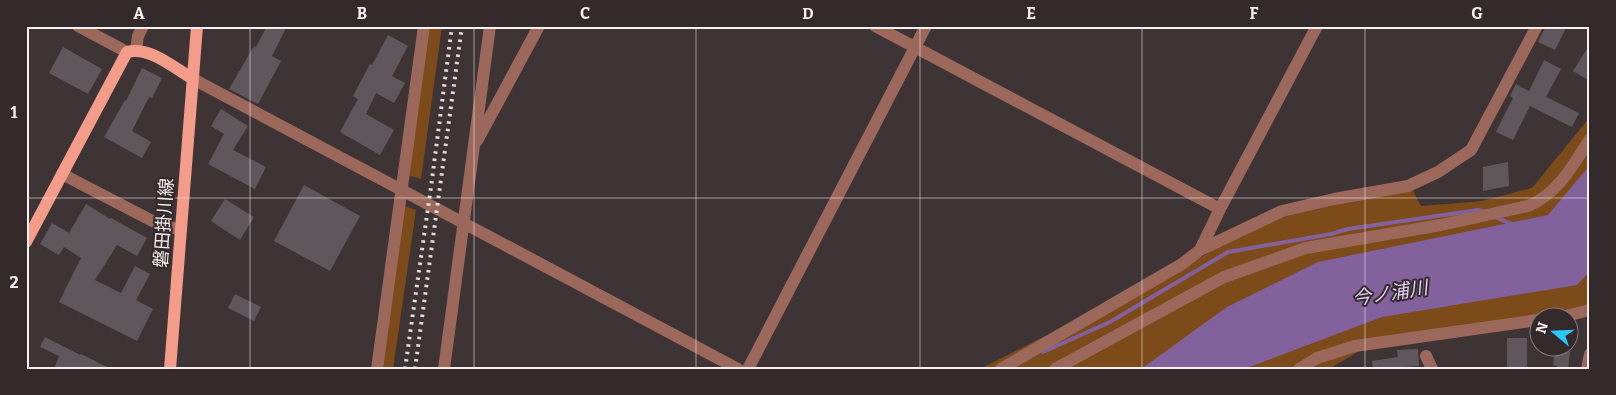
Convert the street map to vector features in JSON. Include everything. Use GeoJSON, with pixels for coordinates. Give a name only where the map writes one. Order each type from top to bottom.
{"type":"FeatureCollection","features":[{"type":"Feature","properties":{"kind":"main road","name":"磐田掛川線"},"geometry":{"type":"LineString","coordinates":[[170,369],[197,26]]}},
{"type":"Feature","properties":{"kind":"main road"},"geometry":{"type":"LineString","coordinates":[[26,242],[62,174],[132,51],[151,54],[193,80]]}},
{"type":"Feature","properties":{"kind":"street"},"geometry":{"type":"LineString","coordinates":[[78,26],[132,51],[143,26]]}},
{"type":"Feature","properties":{"kind":"street"},"geometry":{"type":"LineString","coordinates":[[377,369],[424,26]]}},
{"type":"Feature","properties":{"kind":"street"},"geometry":{"type":"LineString","coordinates":[[444,369],[462,222],[490,26]]}},
{"type":"Feature","properties":{"kind":"street"},"geometry":{"type":"LineString","coordinates":[[473,148],[539,26]]}},
{"type":"Feature","properties":{"kind":"street"},"geometry":{"type":"LineString","coordinates":[[875,26],[1220,209]]}},
{"type":"Feature","properties":{"kind":"street"},"geometry":{"type":"LineString","coordinates":[[748,369],[926,26]]}},
{"type":"Feature","properties":{"kind":"street"},"geometry":{"type":"LineString","coordinates":[[1200,250],[1317,26]]}},
{"type":"Feature","properties":{"kind":"street"},"geometry":{"type":"LineString","coordinates":[[1001,369],[1182,264],[1200,250],[1282,211],[1334,199],[1408,186],[1438,172],[1472,150],[1537,26]]}},
{"type":"Feature","properties":{"kind":"street"},"geometry":{"type":"LineString","coordinates":[[193,80],[738,369]]}},
{"type":"Feature","properties":{"kind":"street"},"geometry":{"type":"LineString","coordinates":[[1055,369],[1224,277],[1306,248],[1441,225],[1539,202],[1564,179],[1590,139]]}},
{"type":"Feature","properties":{"kind":"street"},"geometry":{"type":"LineString","coordinates":[[62,174],[162,226],[181,229]]}},
{"type":"Feature","properties":{"kind":"street"},"geometry":{"type":"LineString","coordinates":[[1299,369],[1317,358],[1355,346],[1528,321]]}},
{"type":"Feature","properties":{"kind":"street"},"geometry":{"type":"LineString","coordinates":[[1587,369],[1590,354]]}},
{"type":"Feature","properties":{"kind":"street"},"geometry":{"type":"LineString","coordinates":[[1426,356],[1432,369]]}},
{"type":"Feature","properties":{"kind":"shaded area"},"geometry":{"type":"Polygon","coordinates":[[[424,26],[442,26],[421,179],[404,174],[424,26]]]}},
{"type":"Feature","properties":{"kind":"shaded area"},"geometry":{"type":"Polygon","coordinates":[[[1590,117],[1590,310],[1578,312],[1578,308],[1528,308],[1528,319],[1373,343],[1329,369],[980,369],[1205,255],[1261,221],[1410,185],[1421,206],[1482,201],[1532,188],[1590,117]]]}},
{"type":"Feature","properties":{"kind":"shaded area"},"geometry":{"type":"Polygon","coordinates":[[[405,206],[416,210],[393,369],[377,369],[405,206]]]}},
{"type":"Feature","properties":{"kind":"water","name":"今ノ浦川"},"geometry":{"type":"Polygon","coordinates":[[[1590,165],[1590,271],[1577,285],[1382,317],[1244,369],[1141,369],[1227,307],[1318,262],[1548,215],[1590,165]]]}},
{"type":"Feature","properties":{"kind":"building"},"geometry":{"type":"Polygon","coordinates":[[[267,26],[287,26],[272,56],[281,61],[258,104],[229,89],[267,26]]]}},
{"type":"Feature","properties":{"kind":"building"},"geometry":{"type":"Polygon","coordinates":[[[1546,26],[1567,26],[1555,50],[1538,42],[1546,26]]]}},
{"type":"Feature","properties":{"kind":"building"},"geometry":{"type":"Polygon","coordinates":[[[388,35],[408,46],[392,76],[405,83],[394,103],[376,93],[366,114],[394,130],[380,155],[340,132],[358,99],[353,96],[388,35]]]}},
{"type":"Feature","properties":{"kind":"building"},"geometry":{"type":"Polygon","coordinates":[[[1590,44],[1590,81],[1573,71],[1590,44]]]}},
{"type":"Feature","properties":{"kind":"building"},"geometry":{"type":"Polygon","coordinates":[[[63,47],[102,69],[88,94],[49,73],[63,47]]]}},
{"type":"Feature","properties":{"kind":"building"},"geometry":{"type":"Polygon","coordinates":[[[1544,60],[1561,69],[1546,97],[1579,113],[1572,127],[1530,106],[1513,140],[1496,132],[1513,98],[1510,96],[1516,84],[1529,91],[1544,60]]]}},
{"type":"Feature","properties":{"kind":"building"},"geometry":{"type":"Polygon","coordinates":[[[142,68],[162,78],[152,98],[149,97],[132,131],[151,142],[142,158],[104,137],[126,101],[142,68]]]}},
{"type":"Feature","properties":{"kind":"building"},"geometry":{"type":"Polygon","coordinates":[[[221,109],[248,126],[233,150],[266,167],[255,189],[208,164],[224,134],[211,126],[221,109]]]}},
{"type":"Feature","properties":{"kind":"building"},"geometry":{"type":"Polygon","coordinates":[[[1508,162],[1509,186],[1483,191],[1483,167],[1508,162]]]}},
{"type":"Feature","properties":{"kind":"building"},"geometry":{"type":"Polygon","coordinates":[[[304,185],[360,216],[330,271],[274,241],[304,185]]]}},
{"type":"Feature","properties":{"kind":"building"},"geometry":{"type":"Polygon","coordinates":[[[225,199],[254,217],[240,240],[211,221],[225,199]]]}},
{"type":"Feature","properties":{"kind":"building"},"geometry":{"type":"Polygon","coordinates":[[[86,204],[147,238],[137,256],[117,245],[95,280],[121,293],[135,266],[150,274],[136,300],[153,309],[137,341],[59,302],[81,258],[64,247],[59,255],[40,244],[52,223],[69,233],[86,204]]]}},
{"type":"Feature","properties":{"kind":"building"},"geometry":{"type":"Polygon","coordinates":[[[235,294],[261,307],[254,321],[228,308],[235,294]]]}},
{"type":"Feature","properties":{"kind":"building"},"geometry":{"type":"Polygon","coordinates":[[[45,337],[111,369],[54,369],[59,356],[40,347],[45,337]]]}},
{"type":"Feature","properties":{"kind":"building"},"geometry":{"type":"Polygon","coordinates":[[[1507,338],[1527,338],[1527,369],[1507,369],[1507,338]]]}},
{"type":"Feature","properties":{"kind":"building"},"geometry":{"type":"Polygon","coordinates":[[[1418,349],[1419,366],[1373,369],[1372,361],[1398,357],[1397,350],[1418,349]]]}},
{"type":"Feature","properties":{"kind":"building"},"geometry":{"type":"Polygon","coordinates":[[[1554,358],[1569,358],[1568,369],[1556,369],[1557,366],[1553,365],[1554,358]]]}},
{"type":"Feature","properties":{"kind":"waterway"},"geometry":{"type":"LineString","coordinates":[[1043,352],[1110,322],[1228,252],[1331,234],[1348,229],[1478,210],[1482,211]]}},
{"type":"Feature","properties":{"kind":"waterway"},"geometry":{"type":"LineString","coordinates":[[1495,217],[1514,225]]}},
{"type":"Feature","properties":{"kind":"railway"},"geometry":{"type":"LineString","coordinates":[[405,369],[452,26]]}},
{"type":"Feature","properties":{"kind":"railway"},"geometry":{"type":"LineString","coordinates":[[415,369],[462,26]]}}]}
